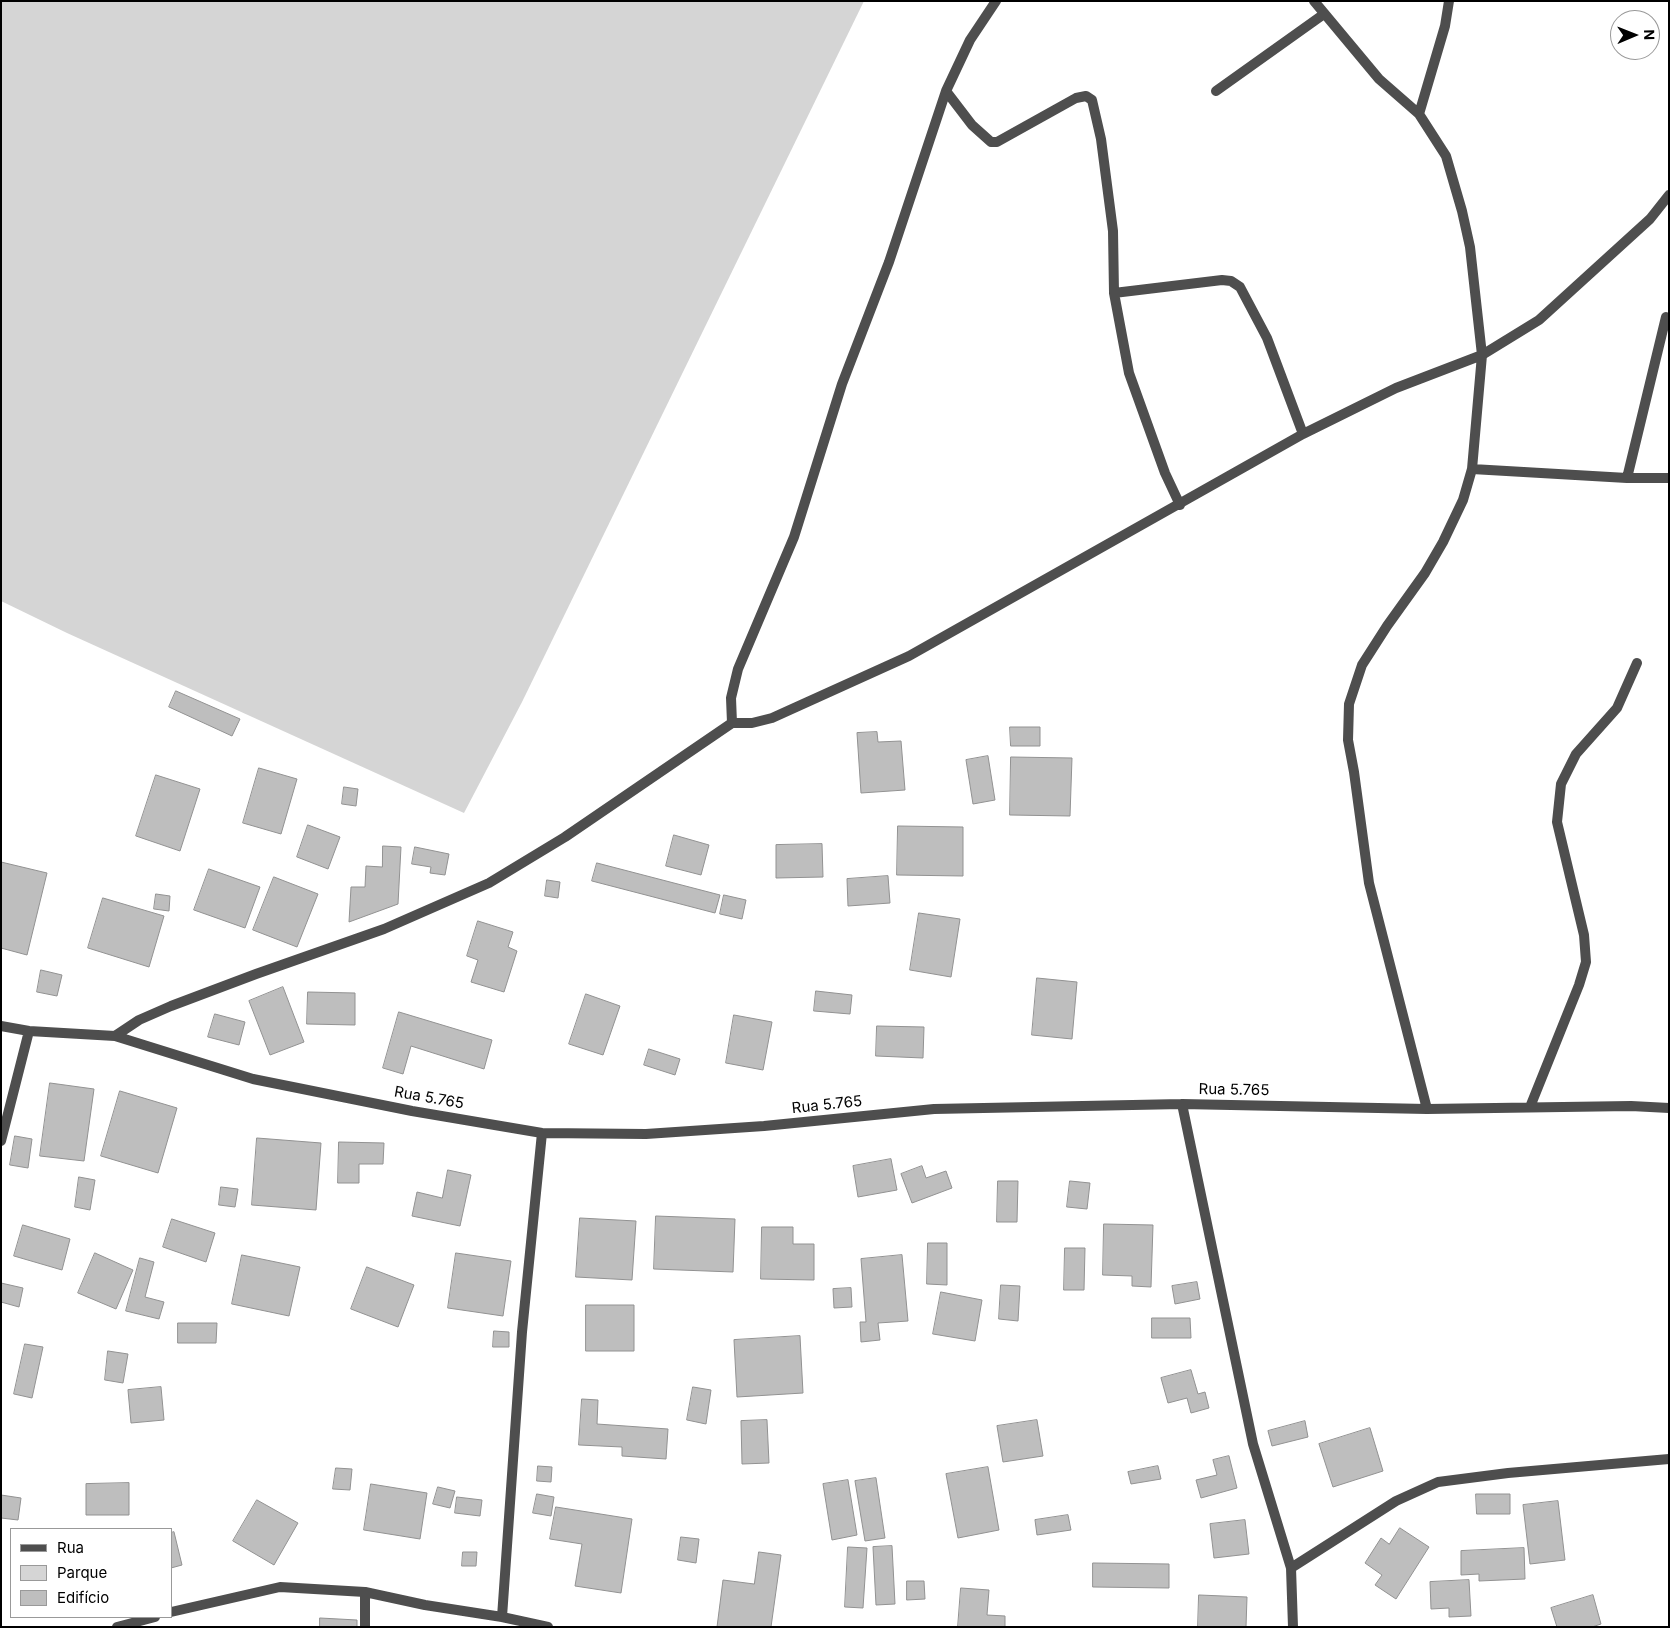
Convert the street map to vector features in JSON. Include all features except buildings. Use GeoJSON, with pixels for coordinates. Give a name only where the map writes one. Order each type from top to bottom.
{"type":"FeatureCollection","features":[{"type":"Feature","properties":{"kind":"street"},"geometry":{"type":"LineString","coordinates":[[732,724],[731,698],[738,669],[794,537],[842,384],[889,262],[946,91],[970,40],[996,1]]}},
{"type":"Feature","properties":{"kind":"street"},"geometry":{"type":"LineString","coordinates":[[1314,1],[1379,79],[1419,114],[1446,156],[1470,247],[1482,354],[1472,469],[1463,500],[1444,542],[1425,574],[1387,626],[1362,665],[1349,704],[1348,740],[1369,882],[1427,1109]]}},
{"type":"Feature","properties":{"kind":"street"},"geometry":{"type":"LineString","coordinates":[[1419,114],[1445,26],[1449,1]]}},
{"type":"Feature","properties":{"kind":"street"},"geometry":{"type":"LineString","coordinates":[[1216,91],[1324,14]]}},
{"type":"Feature","properties":{"kind":"street"},"geometry":{"type":"LineString","coordinates":[[946,91],[972,125],[991,142],[997,142],[1076,98],[1086,96],[1092,100],[1101,139],[1112,231],[1114,293],[1129,373],[1165,473],[1180,505]]}},
{"type":"Feature","properties":{"kind":"street"},"geometry":{"type":"LineString","coordinates":[[115,1036],[139,1020],[171,1006],[384,929],[489,883],[565,837],[732,724],[752,723],[772,718],[909,656],[1180,505],[1302,434],[1396,388],[1482,354],[1539,320],[1650,219],[1669,195]]}},
{"type":"Feature","properties":{"kind":"street"},"geometry":{"type":"LineString","coordinates":[[1114,293],[1222,280],[1231,281],[1240,287],[1267,338],[1302,434]]}},
{"type":"Feature","properties":{"kind":"street"},"geometry":{"type":"LineString","coordinates":[[1627,478],[1666,317]]}},
{"type":"Feature","properties":{"kind":"street"},"geometry":{"type":"LineString","coordinates":[[1472,469],[1627,478],[1669,478]]}},
{"type":"Feature","properties":{"kind":"street"},"geometry":{"type":"LineString","coordinates":[[1530,1107],[1579,985],[1586,962],[1584,935],[1557,822],[1561,784],[1576,754],[1617,708],[1637,663]]}},
{"type":"Feature","properties":{"kind":"street","name":"Rua 5.765"},"geometry":{"type":"LineString","coordinates":[[1,1026],[29,1031],[115,1036],[253,1079],[412,1111],[542,1133],[646,1134],[764,1126],[934,1110],[1182,1104],[1427,1109],[1631,1106],[1669,1108]]}},
{"type":"Feature","properties":{"kind":"street"},"geometry":{"type":"LineString","coordinates":[[1,1141],[29,1031]]}},
{"type":"Feature","properties":{"kind":"street"},"geometry":{"type":"LineString","coordinates":[[1182,1104],[1253,1444],[1290,1568],[1293,1627]]}},
{"type":"Feature","properties":{"kind":"street"},"geometry":{"type":"LineString","coordinates":[[502,1617],[522,1332],[542,1133]]}},
{"type":"Feature","properties":{"kind":"street"},"geometry":{"type":"LineString","coordinates":[[1290,1568],[1396,1501],[1438,1482],[1508,1473],[1669,1459]]}},
{"type":"Feature","properties":{"kind":"street"},"geometry":{"type":"LineString","coordinates":[[172,1612],[280,1587],[365,1592],[548,1627]]}},
{"type":"Feature","properties":{"kind":"street"},"geometry":{"type":"LineString","coordinates":[[364,1627],[365,1592]]}},
{"type":"Feature","properties":{"kind":"street"},"geometry":{"type":"LineString","coordinates":[[117,1627],[151,1618]]}},
{"type":"Feature","properties":{"kind":"green space"},"geometry":{"type":"Polygon","coordinates":[[[1,1],[864,1],[522,702],[464,813],[67,633],[1,601],[1,1]]]}}]}
